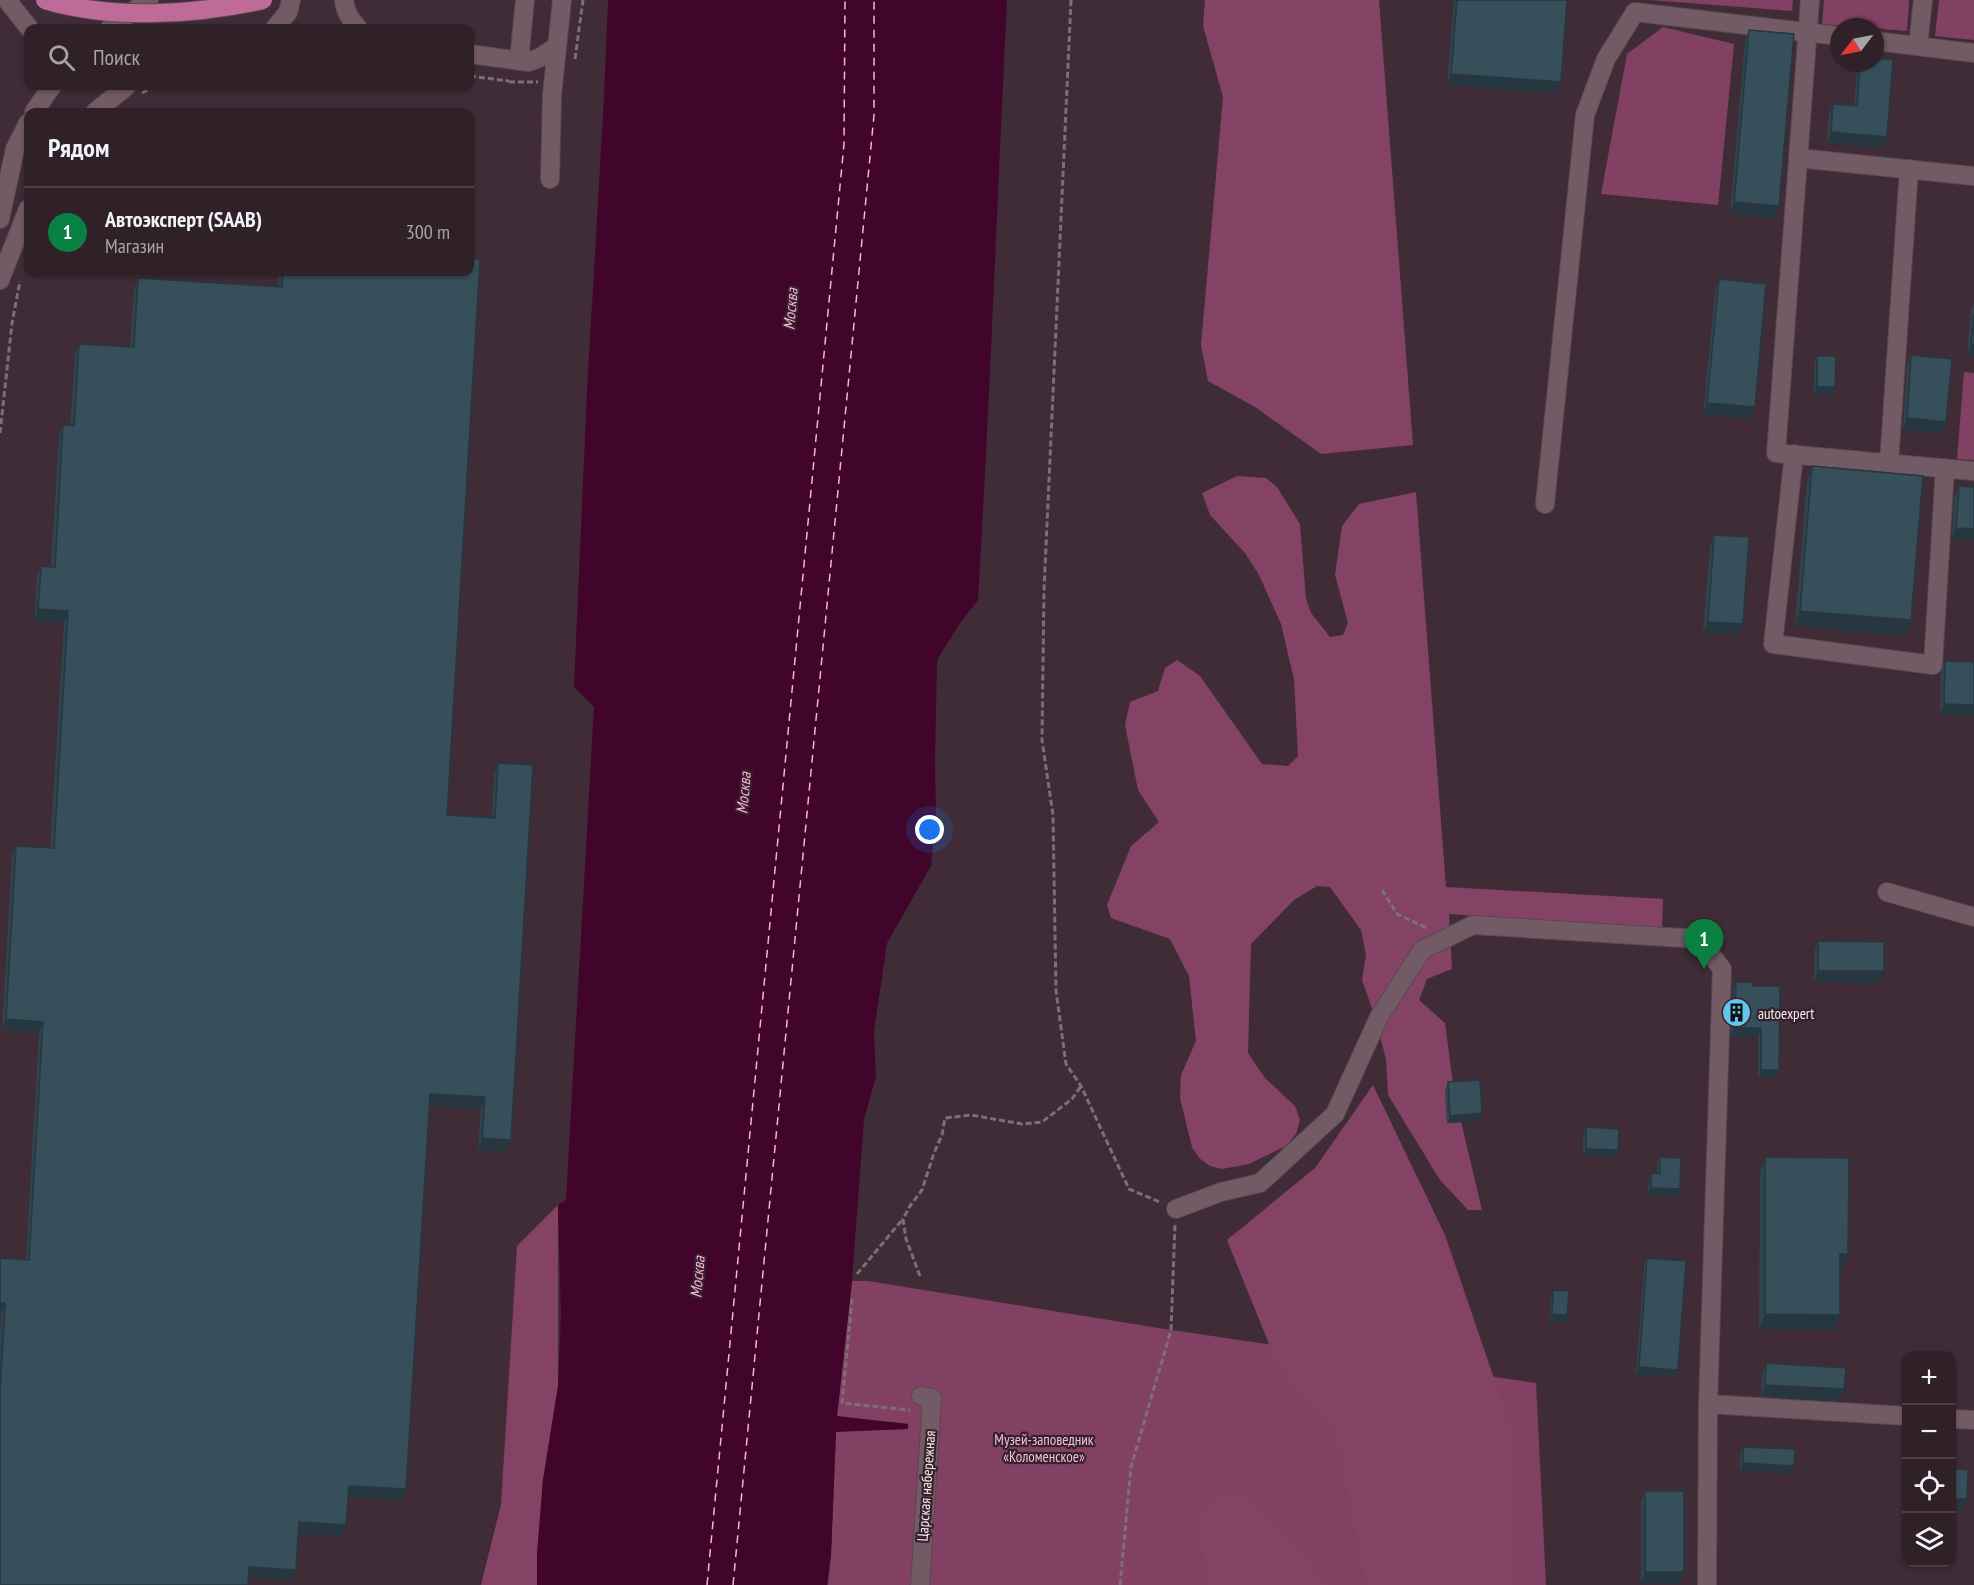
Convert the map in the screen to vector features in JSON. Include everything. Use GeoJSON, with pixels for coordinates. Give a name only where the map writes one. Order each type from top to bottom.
{"type":"FeatureCollection","features":[{"type":"Feature","properties":{"kind":"main road"},"geometry":{"type":"LineString","coordinates":[[45,0],[118,12],[179,12],[263,0]]}},
{"type":"Feature","properties":{"kind":"street"},"geometry":{"type":"LineString","coordinates":[[7,0],[26,24]]}},
{"type":"Feature","properties":{"kind":"street"},"geometry":{"type":"LineString","coordinates":[[116,24],[149,0]]}},
{"type":"Feature","properties":{"kind":"street"},"geometry":{"type":"LineString","coordinates":[[278,24],[288,12],[291,0]]}},
{"type":"Feature","properties":{"kind":"street"},"geometry":{"type":"LineString","coordinates":[[344,0],[344,6],[354,24]]}},
{"type":"Feature","properties":{"kind":"street"},"geometry":{"type":"LineString","coordinates":[[519,61],[525,0]]}},
{"type":"Feature","properties":{"kind":"street"},"geometry":{"type":"LineString","coordinates":[[550,179],[552,95],[562,0]]}},
{"type":"Feature","properties":{"kind":"street"},"geometry":{"type":"LineString","coordinates":[[1810,0],[1776,453],[1974,471]]}},
{"type":"Feature","properties":{"kind":"street"},"geometry":{"type":"LineString","coordinates":[[1918,46],[1923,0]]}},
{"type":"Feature","properties":{"kind":"street"},"geometry":{"type":"LineString","coordinates":[[1545,504],[1585,115],[1606,59],[1635,6],[1830,35]]}},
{"type":"Feature","properties":{"kind":"street"},"geometry":{"type":"LineString","coordinates":[[1884,42],[1974,53]]}},
{"type":"Feature","properties":{"kind":"street"},"geometry":{"type":"LineString","coordinates":[[474,55],[528,62],[556,48]]}},
{"type":"Feature","properties":{"kind":"street"},"geometry":{"type":"LineString","coordinates":[[37,108],[49,90]]}},
{"type":"Feature","properties":{"kind":"street"},"geometry":{"type":"LineString","coordinates":[[100,108],[122,90]]}},
{"type":"Feature","properties":{"kind":"street"},"geometry":{"type":"LineString","coordinates":[[0,219],[15,149],[24,131]]}},
{"type":"Feature","properties":{"kind":"street"},"geometry":{"type":"LineString","coordinates":[[1798,158],[1974,176]]}},
{"type":"Feature","properties":{"kind":"street"},"geometry":{"type":"LineString","coordinates":[[1889,463],[1908,169]]}},
{"type":"Feature","properties":{"kind":"street"},"geometry":{"type":"LineString","coordinates":[[0,280],[24,219]]}},
{"type":"Feature","properties":{"kind":"street"},"geometry":{"type":"LineString","coordinates":[[1794,454],[1773,644],[1933,665],[1945,468]]}},
{"type":"Feature","properties":{"kind":"street"},"geometry":{"type":"LineString","coordinates":[[1887,892],[1974,917]]}},
{"type":"Feature","properties":{"kind":"street"},"geometry":{"type":"LineString","coordinates":[[1176,1209],[1221,1192],[1260,1183],[1335,1114],[1379,1017],[1422,950],[1473,925],[1699,939],[1722,969],[1707,1404],[1707,1585]]}},
{"type":"Feature","properties":{"kind":"street","name":"Царская набережная"},"geometry":{"type":"LineString","coordinates":[[920,1585],[932,1398],[921,1404]]}},
{"type":"Feature","properties":{"kind":"street"},"geometry":{"type":"LineString","coordinates":[[1707,1404],[1902,1416]]}},
{"type":"Feature","properties":{"kind":"street"},"geometry":{"type":"LineString","coordinates":[[1956,1419],[1974,1420]]}},
{"type":"Feature","properties":{"kind":"path"},"geometry":{"type":"LineString","coordinates":[[574,70],[583,0]]}},
{"type":"Feature","properties":{"kind":"path"},"geometry":{"type":"LineString","coordinates":[[1071,0],[1045,578],[1042,740],[1053,815],[1056,991],[1066,1064],[1081,1086],[1129,1189],[1176,1209],[1171,1330],[1131,1467],[1120,1585]]}},
{"type":"Feature","properties":{"kind":"path"},"geometry":{"type":"LineString","coordinates":[[0,432],[12,323],[21,276]]}},
{"type":"Feature","properties":{"kind":"path"},"geometry":{"type":"LineString","coordinates":[[1382,890],[1397,914],[1448,937]]}},
{"type":"Feature","properties":{"kind":"path"},"geometry":{"type":"LineString","coordinates":[[857,1274],[903,1219],[922,1190],[942,1135],[945,1118],[971,1115],[1022,1124],[1042,1122],[1072,1099],[1081,1086]]}},
{"type":"Feature","properties":{"kind":"path"},"geometry":{"type":"LineString","coordinates":[[903,1219],[906,1239],[920,1276]]}},
{"type":"Feature","properties":{"kind":"path"},"geometry":{"type":"LineString","coordinates":[[852,1299],[842,1403],[921,1404]]}},
{"type":"Feature","properties":{"kind":"green space"},"geometry":{"type":"Polygon","coordinates":[[[1650,0],[1793,0],[1792,11],[1650,0]]]}},
{"type":"Feature","properties":{"kind":"green space"},"geometry":{"type":"Polygon","coordinates":[[[1824,0],[1909,0],[1907,31],[1884,29],[1884,18],[1830,18],[1830,25],[1822,24],[1824,0]]]}},
{"type":"Feature","properties":{"kind":"green space"},"geometry":{"type":"Polygon","coordinates":[[[1939,0],[1974,0],[1974,40],[1935,36],[1939,0]]]}},
{"type":"Feature","properties":{"kind":"green space"},"geometry":{"type":"Polygon","coordinates":[[[1663,27],[1734,44],[1718,205],[1601,194],[1627,54],[1663,27]]]}},
{"type":"Feature","properties":{"kind":"green space"},"geometry":{"type":"Polygon","coordinates":[[[1964,372],[1974,373],[1974,460],[1957,459],[1964,372]]]}},
{"type":"Feature","properties":{"kind":"green space","name":"Музей-заповедник «Коломенское»"},"geometry":{"type":"Polygon","coordinates":[[[852,1281],[868,1281],[1171,1330],[1536,1383],[1546,1585],[828,1585],[836,1431],[908,1429],[908,1424],[837,1417],[852,1281]]]}},
{"type":"Feature","properties":{"kind":"shaded area"},"geometry":{"type":"Polygon","coordinates":[[[1205,0],[1379,0],[1413,445],[1321,454],[1255,407],[1208,381],[1201,345],[1223,97],[1203,26],[1205,0]]]}},
{"type":"Feature","properties":{"kind":"shaded area"},"geometry":{"type":"Polygon","coordinates":[[[1237,476],[1266,478],[1277,487],[1300,524],[1306,599],[1311,613],[1330,637],[1343,635],[1348,623],[1335,575],[1342,526],[1359,504],[1416,492],[1446,887],[1663,899],[1662,929],[1449,914],[1452,969],[1427,979],[1419,1000],[1445,1023],[1454,1092],[1482,1210],[1468,1210],[1440,1180],[1388,1095],[1386,1059],[1362,980],[1366,955],[1361,930],[1330,887],[1317,886],[1294,900],[1251,944],[1248,1053],[1265,1078],[1295,1106],[1300,1120],[1296,1134],[1286,1146],[1249,1164],[1222,1169],[1210,1166],[1199,1158],[1192,1147],[1180,1098],[1181,1075],[1196,1041],[1189,976],[1170,939],[1111,918],[1107,905],[1131,846],[1159,822],[1138,790],[1125,725],[1130,702],[1158,691],[1165,668],[1177,660],[1200,676],[1262,764],[1288,766],[1298,756],[1294,679],[1281,624],[1259,575],[1245,553],[1210,515],[1202,493],[1237,476]]]}},
{"type":"Feature","properties":{"kind":"shaded area"},"geometry":{"type":"Polygon","coordinates":[[[1373,1085],[1445,1235],[1510,1425],[1514,1585],[1367,1585],[1335,1433],[1277,1364],[1227,1240],[1315,1168],[1373,1085]]]}},
{"type":"Feature","properties":{"kind":"shaded area"},"geometry":{"type":"Polygon","coordinates":[[[558,1205],[558,1386],[543,1480],[537,1585],[481,1585],[501,1505],[517,1246],[558,1205]]]}},
{"type":"Feature","properties":{"kind":"shaded area"},"geometry":{"type":"Polygon","coordinates":[[[1224,1491],[1249,1500],[1295,1543],[1326,1585],[1209,1585],[1199,1539],[1200,1521],[1213,1500],[1224,1491]]]}},
{"type":"Feature","properties":{"kind":"water","name":"Москва"},"geometry":{"type":"Polygon","coordinates":[[[608,0],[1007,0],[978,600],[960,623],[937,660],[936,817],[931,866],[887,943],[874,1032],[876,1077],[864,1119],[852,1281],[837,1416],[908,1424],[908,1429],[836,1432],[831,1555],[827,1585],[537,1585],[543,1480],[558,1386],[561,1315],[558,1205],[566,1200],[594,707],[574,687],[608,0]]]}},
{"type":"Feature","properties":{"kind":"building"},"geometry":{"type":"Polygon","coordinates":[[[1457,0],[1567,0],[1561,82],[1451,74],[1457,0]]]}},
{"type":"Feature","properties":{"kind":"building"},"geometry":{"type":"Polygon","coordinates":[[[1749,30],[1794,34],[1779,206],[1734,202],[1749,30]]]}},
{"type":"Feature","properties":{"kind":"building"},"geometry":{"type":"Polygon","coordinates":[[[1884,59],[1893,60],[1887,137],[1831,132],[1833,104],[1857,106],[1859,72],[1884,72],[1884,59]]]}},
{"type":"Feature","properties":{"kind":"building"},"geometry":{"type":"Polygon","coordinates":[[[474,259],[480,259],[447,815],[495,818],[498,763],[533,765],[511,1140],[482,1138],[485,1097],[430,1094],[406,1489],[349,1486],[346,1525],[299,1522],[296,1570],[249,1567],[248,1585],[0,1585],[0,1390],[5,1303],[0,1303],[0,1258],[29,1260],[43,1022],[6,1019],[16,846],[54,848],[68,611],[38,609],[41,566],[55,567],[63,425],[74,426],[79,344],[134,347],[138,278],[282,287],[283,276],[474,276],[474,259]]]}},
{"type":"Feature","properties":{"kind":"building"},"geometry":{"type":"Polygon","coordinates":[[[1719,279],[1766,284],[1755,407],[1707,403],[1719,279]]]}},
{"type":"Feature","properties":{"kind":"building"},"geometry":{"type":"Polygon","coordinates":[[[1974,314],[1974,345],[1971,344],[1974,314]]]}},
{"type":"Feature","properties":{"kind":"building"},"geometry":{"type":"Polygon","coordinates":[[[1911,355],[1952,359],[1946,422],[1907,418],[1911,355]]]}},
{"type":"Feature","properties":{"kind":"building"},"geometry":{"type":"Polygon","coordinates":[[[1817,356],[1836,356],[1835,387],[1817,387],[1817,356]]]}},
{"type":"Feature","properties":{"kind":"building"},"geometry":{"type":"Polygon","coordinates":[[[1812,466],[1923,476],[1911,620],[1800,611],[1812,466]]]}},
{"type":"Feature","properties":{"kind":"building"},"geometry":{"type":"Polygon","coordinates":[[[1959,486],[1974,487],[1974,529],[1956,528],[1959,486]]]}},
{"type":"Feature","properties":{"kind":"building"},"geometry":{"type":"Polygon","coordinates":[[[1714,535],[1749,537],[1743,624],[1708,622],[1714,535]]]}},
{"type":"Feature","properties":{"kind":"building"},"geometry":{"type":"Polygon","coordinates":[[[1945,661],[1974,662],[1974,705],[1944,704],[1945,661]]]}},
{"type":"Feature","properties":{"kind":"building"},"geometry":{"type":"Polygon","coordinates":[[[1818,941],[1884,942],[1884,971],[1818,971],[1818,941]]]}},
{"type":"Feature","properties":{"kind":"building"},"geometry":{"type":"Polygon","coordinates":[[[1736,982],[1753,982],[1753,986],[1780,986],[1779,1070],[1761,1070],[1761,1028],[1734,1028],[1736,982]]]}},
{"type":"Feature","properties":{"kind":"building"},"geometry":{"type":"Polygon","coordinates":[[[1480,1080],[1482,1113],[1450,1116],[1448,1082],[1480,1080]]]}},
{"type":"Feature","properties":{"kind":"building"},"geometry":{"type":"Polygon","coordinates":[[[1586,1127],[1619,1129],[1618,1150],[1586,1149],[1586,1127]]]}},
{"type":"Feature","properties":{"kind":"building"},"geometry":{"type":"Polygon","coordinates":[[[1660,1157],[1681,1158],[1680,1189],[1651,1188],[1651,1173],[1660,1174],[1660,1157]]]}},
{"type":"Feature","properties":{"kind":"building"},"geometry":{"type":"Polygon","coordinates":[[[1765,1157],[1849,1158],[1848,1254],[1840,1254],[1840,1315],[1765,1314],[1765,1157]]]}},
{"type":"Feature","properties":{"kind":"building"},"geometry":{"type":"Polygon","coordinates":[[[1647,1258],[1686,1261],[1678,1370],[1639,1367],[1647,1258]]]}},
{"type":"Feature","properties":{"kind":"building"},"geometry":{"type":"Polygon","coordinates":[[[1553,1290],[1569,1291],[1567,1315],[1552,1314],[1553,1290]]]}},
{"type":"Feature","properties":{"kind":"building"},"geometry":{"type":"Polygon","coordinates":[[[1766,1363],[1846,1368],[1844,1389],[1765,1385],[1766,1363]]]}},
{"type":"Feature","properties":{"kind":"building"},"geometry":{"type":"Polygon","coordinates":[[[1743,1447],[1795,1449],[1794,1466],[1743,1463],[1743,1447]]]}},
{"type":"Feature","properties":{"kind":"building"},"geometry":{"type":"Polygon","coordinates":[[[1956,1469],[1968,1470],[1967,1499],[1956,1499],[1956,1469]]]}},
{"type":"Feature","properties":{"kind":"building"},"geometry":{"type":"Polygon","coordinates":[[[1645,1491],[1684,1491],[1684,1572],[1645,1572],[1645,1491]]]}},
{"type":"Feature","properties":{"kind":"ferry route"},"geometry":{"type":"LineString","coordinates":[[707,1585],[844,144],[845,0]]}},
{"type":"Feature","properties":{"kind":"ferry route"},"geometry":{"type":"LineString","coordinates":[[733,1585],[874,115],[874,0]]}},
{"type":"Feature","properties":{"kind":"place","name":"Автоэксперт (SAAB)"},"geometry":{"type":"Point","coordinates":[1704,969]}},
{"type":"Feature","properties":{"kind":"place","name":"autoexpert"},"geometry":{"type":"Point","coordinates":[1737,1013]}}]}
